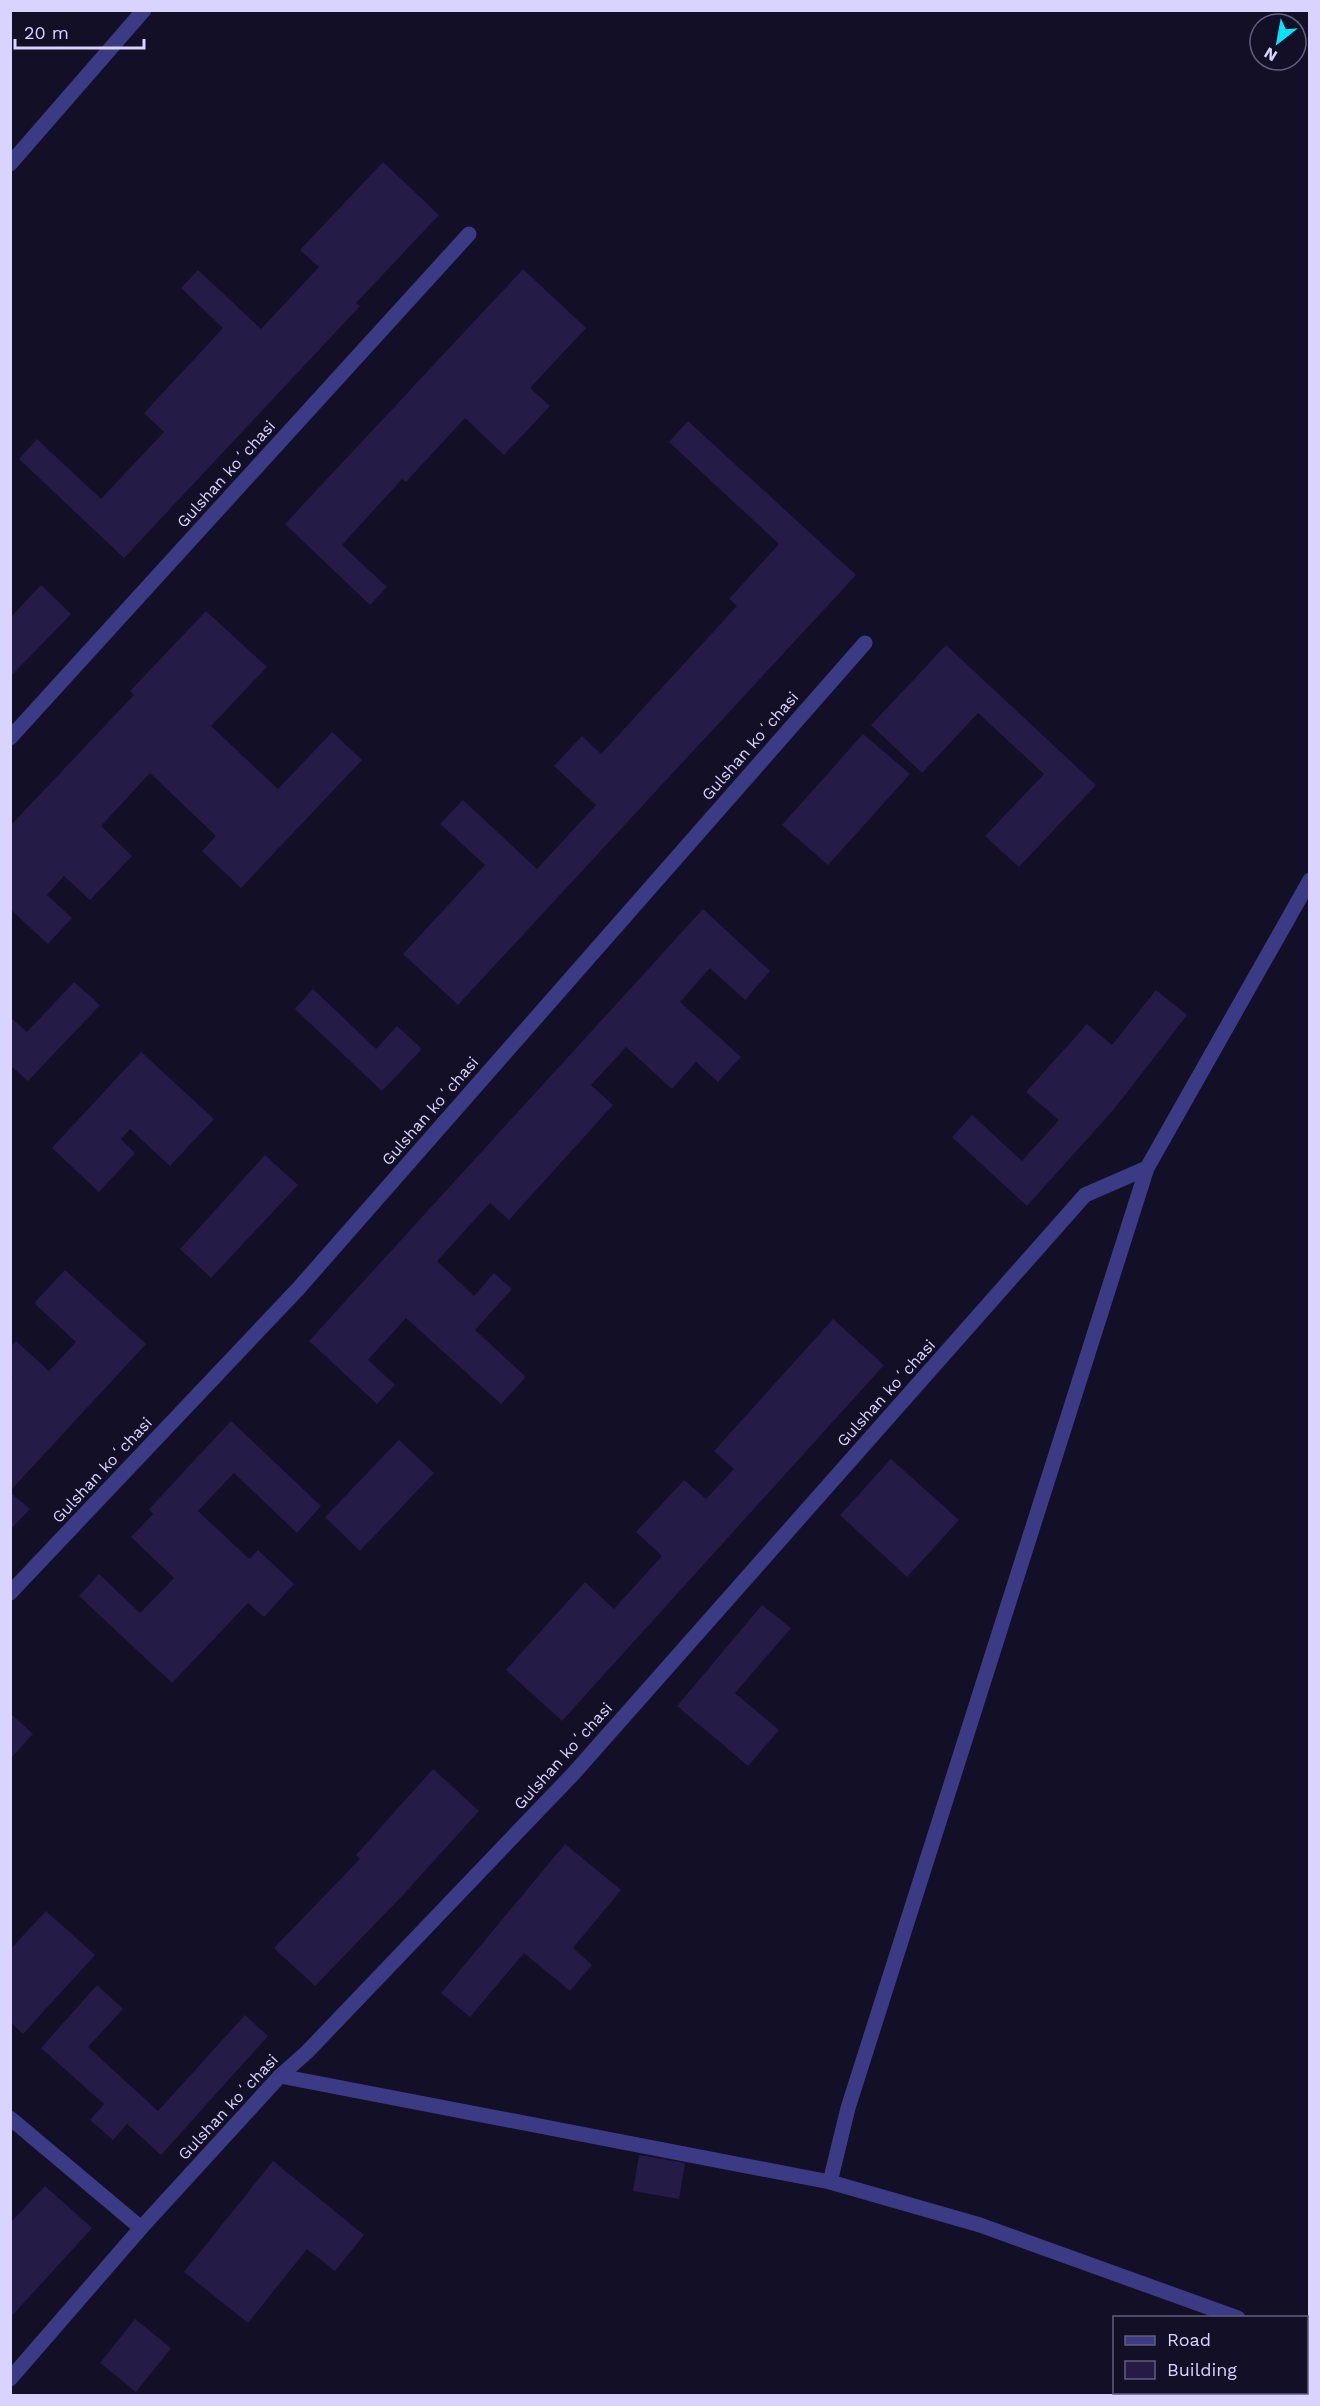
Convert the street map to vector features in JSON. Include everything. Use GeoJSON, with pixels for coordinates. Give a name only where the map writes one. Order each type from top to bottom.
{"type":"FeatureCollection","features":[{"type":"Feature","properties":{"kind":"street"},"geometry":{"type":"LineString","coordinates":[[10,164],[144,10]]}},
{"type":"Feature","properties":{"kind":"street","name":"Gulshan koʻchasi"},"geometry":{"type":"LineString","coordinates":[[10,738],[469,234]]}},
{"type":"Feature","properties":{"kind":"street","name":"Gulshan koʻchasi"},"geometry":{"type":"LineString","coordinates":[[10,1593],[298,1289],[865,643]]}},
{"type":"Feature","properties":{"kind":"street"},"geometry":{"type":"LineString","coordinates":[[830,2182],[848,2108],[1147,1168],[1310,880]]}},
{"type":"Feature","properties":{"kind":"street","name":"Gulshan koʻchasi"},"geometry":{"type":"LineString","coordinates":[[10,2379],[141,2228],[280,2076],[306,2052],[574,1773],[1085,1196],[1147,1168]]}},
{"type":"Feature","properties":{"kind":"street"},"geometry":{"type":"LineString","coordinates":[[280,2076],[830,2182],[980,2225],[1232,2316]]}},
{"type":"Feature","properties":{"kind":"street"},"geometry":{"type":"LineString","coordinates":[[10,2118],[141,2228]]}},
{"type":"Feature","properties":{"kind":"building"},"geometry":{"type":"Polygon","coordinates":[[[383,162],[439,215],[356,303],[360,306],[124,558],[19,459],[37,439],[101,499],[164,432],[144,413],[223,328],[181,288],[198,270],[261,329],[319,267],[300,250],[383,162]]]}},
{"type":"Feature","properties":{"kind":"building"},"geometry":{"type":"Polygon","coordinates":[[[523,269],[586,328],[530,388],[550,406],[504,455],[465,418],[406,482],[402,479],[342,545],[387,587],[370,605],[285,524],[523,269]]]}},
{"type":"Feature","properties":{"kind":"building"},"geometry":{"type":"Polygon","coordinates":[[[688,421],[856,575],[458,1005],[403,954],[485,865],[440,824],[463,800],[537,869],[596,805],[554,766],[582,736],[601,754],[737,606],[729,599],[779,544],[669,442],[688,421]]]}},
{"type":"Feature","properties":{"kind":"building"},"geometry":{"type":"Polygon","coordinates":[[[41,585],[71,614],[10,677],[10,618],[41,585]]]}},
{"type":"Feature","properties":{"kind":"building"},"geometry":{"type":"Polygon","coordinates":[[[206,611],[267,667],[211,726],[278,789],[332,732],[362,760],[241,888],[202,851],[216,836],[150,773],[101,826],[132,856],[90,900],[64,876],[47,895],[72,918],[48,944],[10,909],[10,826],[134,695],[130,691],[206,611]]]}},
{"type":"Feature","properties":{"kind":"building"},"geometry":{"type":"Polygon","coordinates":[[[946,645],[1096,785],[1019,867],[985,836],[1044,774],[978,713],[922,773],[871,725],[946,645]]]}},
{"type":"Feature","properties":{"kind":"building"},"geometry":{"type":"Polygon","coordinates":[[[863,734],[910,774],[828,865],[782,825],[863,734]]]}},
{"type":"Feature","properties":{"kind":"building"},"geometry":{"type":"Polygon","coordinates":[[[703,909],[770,971],[745,1000],[710,968],[680,1002],[741,1057],[718,1082],[696,1062],[672,1089],[626,1047],[591,1085],[613,1105],[509,1220],[490,1203],[437,1261],[474,1296],[494,1273],[512,1289],[475,1330],[526,1377],[501,1404],[406,1318],[368,1360],[395,1385],[377,1404],[309,1341],[703,909]]]}},
{"type":"Feature","properties":{"kind":"building"},"geometry":{"type":"Polygon","coordinates":[[[74,982],[100,1005],[28,1081],[10,1065],[10,1017],[27,1032],[74,982]]]}},
{"type":"Feature","properties":{"kind":"building"},"geometry":{"type":"Polygon","coordinates":[[[313,989],[376,1049],[397,1026],[422,1049],[382,1091],[295,1009],[313,989]]]}},
{"type":"Feature","properties":{"kind":"building"},"geometry":{"type":"Polygon","coordinates":[[[1156,990],[1187,1015],[1115,1108],[1027,1206],[952,1137],[972,1115],[1022,1161],[1059,1120],[1026,1092],[1087,1024],[1112,1045],[1156,990]]]}},
{"type":"Feature","properties":{"kind":"building"},"geometry":{"type":"Polygon","coordinates":[[[141,1052],[214,1119],[170,1166],[130,1129],[121,1139],[135,1153],[99,1192],[52,1148],[141,1052]]]}},
{"type":"Feature","properties":{"kind":"building"},"geometry":{"type":"Polygon","coordinates":[[[265,1155],[298,1185],[211,1278],[180,1249],[265,1155]]]}},
{"type":"Feature","properties":{"kind":"building"},"geometry":{"type":"Polygon","coordinates":[[[65,1270],[146,1344],[10,1491],[10,1380],[13,1378],[10,1375],[10,1347],[16,1341],[49,1371],[76,1342],[34,1303],[65,1270]]]}},
{"type":"Feature","properties":{"kind":"building"},"geometry":{"type":"Polygon","coordinates":[[[833,1319],[884,1365],[562,1721],[506,1670],[585,1582],[614,1609],[662,1556],[636,1532],[684,1480],[706,1499],[734,1469],[714,1451],[833,1319]]]}},
{"type":"Feature","properties":{"kind":"building"},"geometry":{"type":"Polygon","coordinates":[[[231,1421],[321,1506],[297,1533],[234,1473],[198,1511],[249,1559],[258,1550],[294,1584],[264,1617],[248,1603],[172,1683],[79,1596],[99,1574],[140,1613],[174,1578],[131,1537],[153,1514],[149,1509],[231,1421]]]}},
{"type":"Feature","properties":{"kind":"building"},"geometry":{"type":"Polygon","coordinates":[[[399,1440],[434,1473],[360,1551],[325,1517],[399,1440]]]}},
{"type":"Feature","properties":{"kind":"building"},"geometry":{"type":"Polygon","coordinates":[[[891,1459],[959,1520],[907,1577],[840,1515],[891,1459]]]}},
{"type":"Feature","properties":{"kind":"building"},"geometry":{"type":"Polygon","coordinates":[[[10,1492],[30,1509],[10,1530],[10,1492]]]}},
{"type":"Feature","properties":{"kind":"building"},"geometry":{"type":"Polygon","coordinates":[[[762,1605],[791,1628],[735,1693],[779,1730],[748,1766],[677,1706],[762,1605]]]}},
{"type":"Feature","properties":{"kind":"building"},"geometry":{"type":"Polygon","coordinates":[[[10,1713],[33,1734],[10,1759],[10,1713]]]}},
{"type":"Feature","properties":{"kind":"building"},"geometry":{"type":"Polygon","coordinates":[[[433,1769],[479,1811],[402,1896],[315,1986],[274,1948],[360,1859],[356,1855],[433,1769]]]}},
{"type":"Feature","properties":{"kind":"building"},"geometry":{"type":"Polygon","coordinates":[[[565,1844],[621,1890],[573,1948],[592,1965],[570,1991],[524,1953],[470,2017],[441,1993],[565,1844]]]}},
{"type":"Feature","properties":{"kind":"building"},"geometry":{"type":"Polygon","coordinates":[[[46,1911],[95,1955],[23,2034],[10,2022],[10,1950],[46,1911]]]}},
{"type":"Feature","properties":{"kind":"building"},"geometry":{"type":"Polygon","coordinates":[[[97,1985],[123,2009],[88,2047],[158,2111],[245,2015],[268,2036],[161,2155],[127,2124],[113,2140],[90,2120],[104,2104],[41,2048],[97,1985]]]}},
{"type":"Feature","properties":{"kind":"building"},"geometry":{"type":"Polygon","coordinates":[[[639,2155],[685,2163],[679,2199],[633,2191],[639,2155]]]}},
{"type":"Feature","properties":{"kind":"building"},"geometry":{"type":"Polygon","coordinates":[[[273,2161],[364,2235],[335,2271],[307,2249],[248,2323],[184,2272],[273,2161]]]}},
{"type":"Feature","properties":{"kind":"building"},"geometry":{"type":"Polygon","coordinates":[[[45,2186],[92,2228],[10,2318],[10,2223],[45,2186]]]}},
{"type":"Feature","properties":{"kind":"building"},"geometry":{"type":"Polygon","coordinates":[[[135,2319],[171,2348],[136,2392],[100,2363],[135,2319]]]}}]}
